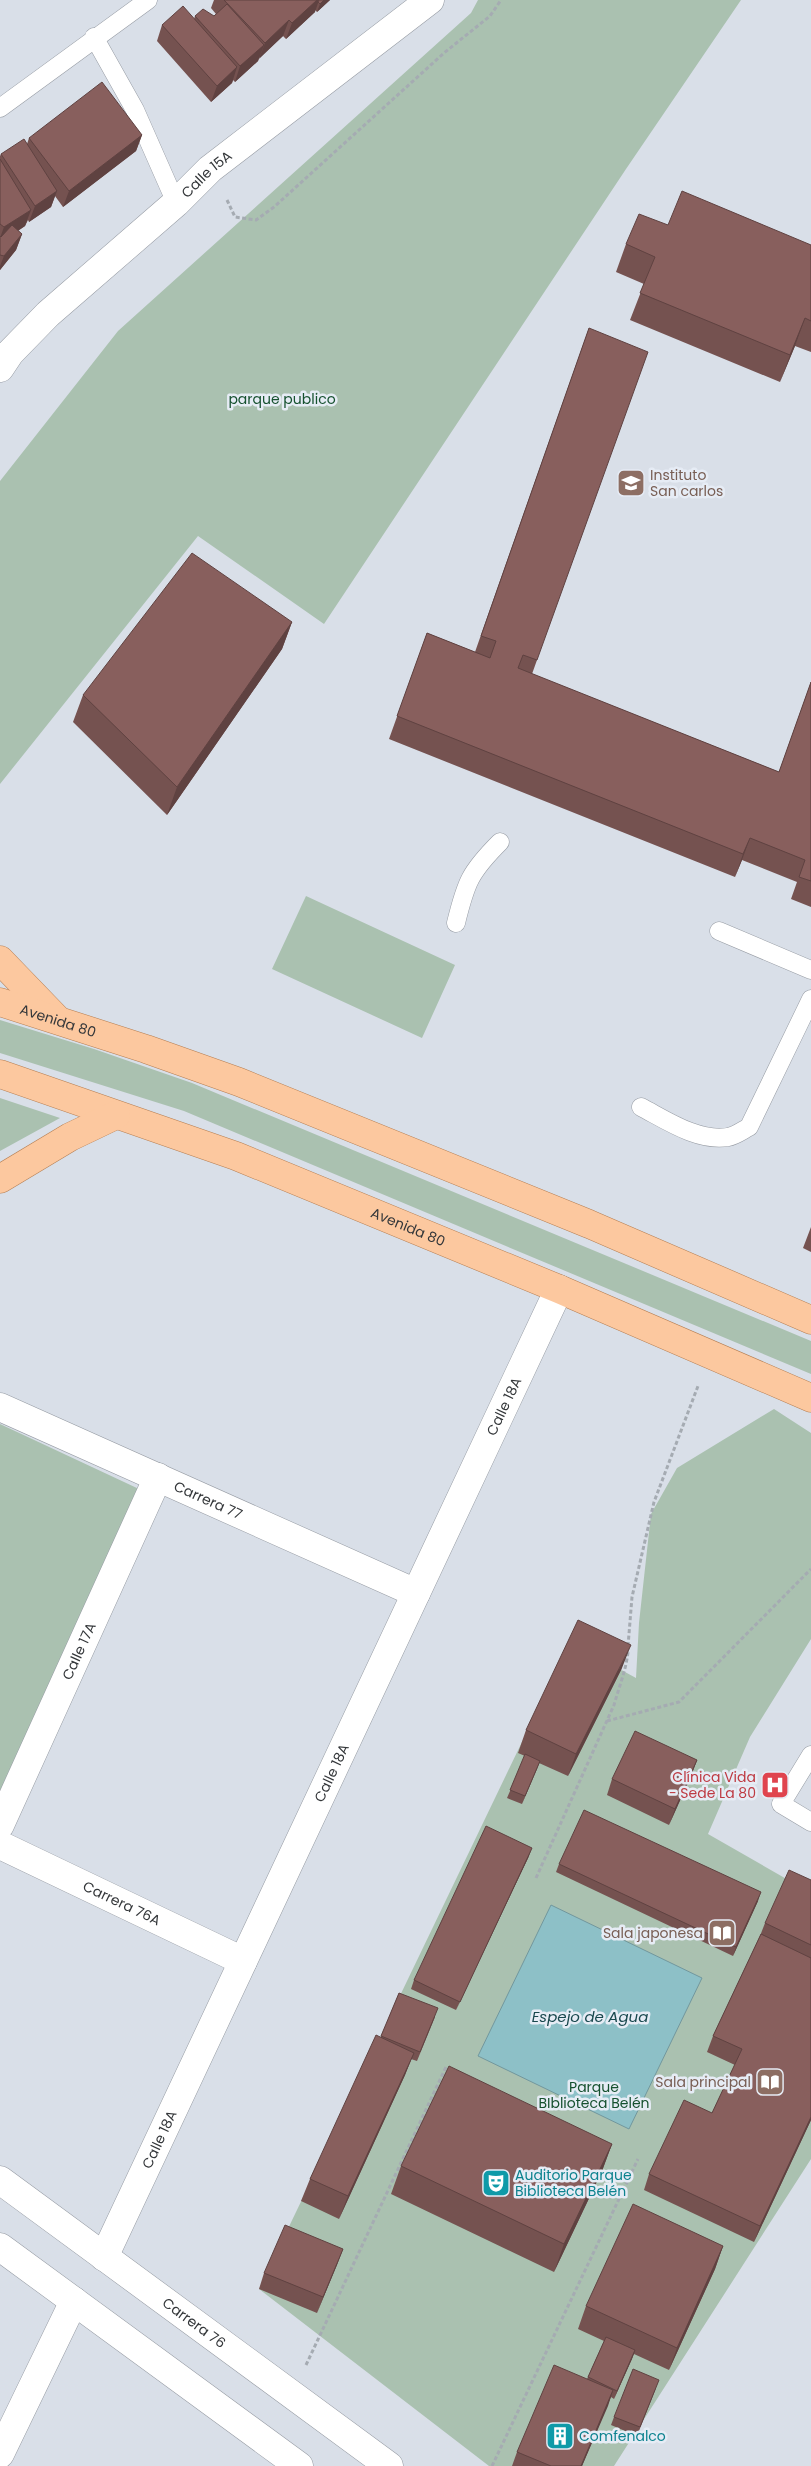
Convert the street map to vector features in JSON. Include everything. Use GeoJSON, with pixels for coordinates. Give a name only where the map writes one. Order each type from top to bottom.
{"type":"FeatureCollection","features":[{"type":"Feature","properties":{"kind":"main road"},"geometry":{"type":"LineString","coordinates":[[0,960],[58,1021]]}},
{"type":"Feature","properties":{"kind":"main road","name":"Avenida 80"},"geometry":{"type":"LineString","coordinates":[[0,1002],[146,1049],[239,1082],[588,1224],[811,1320]]}},
{"type":"Feature","properties":{"kind":"main road","name":"Avenida 80"},"geometry":{"type":"LineString","coordinates":[[0,1074],[236,1156],[559,1289],[811,1398]]}},
{"type":"Feature","properties":{"kind":"main road"},"geometry":{"type":"LineString","coordinates":[[0,1179],[70,1137],[116,1115]]}},
{"type":"Feature","properties":{"kind":"street","name":"Calle 15A"},"geometry":{"type":"LineString","coordinates":[[0,368],[10,353],[48,314],[176,203],[210,169],[430,0]]}},
{"type":"Feature","properties":{"kind":"street","name":"Calle 18A"},"geometry":{"type":"LineString","coordinates":[[104,2257],[559,1289]]}},
{"type":"Feature","properties":{"kind":"street","name":"Carrera 77"},"geometry":{"type":"LineString","coordinates":[[0,1406],[416,1593]]}},
{"type":"Feature","properties":{"kind":"street","name":"Calle 17A"},"geometry":{"type":"LineString","coordinates":[[0,1825],[158,1477]]}},
{"type":"Feature","properties":{"kind":"street","name":"Carrera 76A"},"geometry":{"type":"LineString","coordinates":[[0,1845],[242,1961]]}},
{"type":"Feature","properties":{"kind":"street","name":"Carrera 76"},"geometry":{"type":"LineString","coordinates":[[0,2180],[389,2466]]}},
{"type":"Feature","properties":{"kind":"street"},"geometry":{"type":"LineString","coordinates":[[0,2247],[299,2466]]}},
{"type":"Feature","properties":{"kind":"street"},"geometry":{"type":"LineString","coordinates":[[0,2454],[74,2301]]}},
{"type":"Feature","properties":{"kind":"lane"},"geometry":{"type":"LineString","coordinates":[[0,108],[94,37],[148,0]]}},
{"type":"Feature","properties":{"kind":"lane"},"geometry":{"type":"LineString","coordinates":[[94,37],[135,110],[176,203]]}},
{"type":"Feature","properties":{"kind":"lane"},"geometry":{"type":"LineString","coordinates":[[456,923],[465,886],[479,863],[500,842]]}},
{"type":"Feature","properties":{"kind":"lane"},"geometry":{"type":"LineString","coordinates":[[719,931],[811,970]]}},
{"type":"Feature","properties":{"kind":"lane"},"geometry":{"type":"LineString","coordinates":[[641,1107],[669,1122],[703,1135],[729,1137],[749,1127],[811,999]]}},
{"type":"Feature","properties":{"kind":"lane"},"geometry":{"type":"LineString","coordinates":[[811,1755],[781,1804],[811,1822]]}},
{"type":"Feature","properties":{"kind":"path"},"geometry":{"type":"LineString","coordinates":[[210,169],[236,217],[256,220],[274,207],[444,53],[490,16],[501,0]]}},
{"type":"Feature","properties":{"kind":"path"},"geometry":{"type":"LineString","coordinates":[[536,1878],[614,1705],[622,1675],[626,1669],[632,1597],[654,1502],[700,1383]]}},
{"type":"Feature","properties":{"kind":"path"},"geometry":{"type":"LineString","coordinates":[[607,1721],[678,1702],[811,1569]]}},
{"type":"Feature","properties":{"kind":"path"},"geometry":{"type":"LineString","coordinates":[[305,2368],[446,2067]]}},
{"type":"Feature","properties":{"kind":"path"},"geometry":{"type":"LineString","coordinates":[[492,2466],[638,2159]]}},
{"type":"Feature","properties":{"kind":"green space","name":"parque publico"},"geometry":{"type":"Polygon","coordinates":[[[478,0],[741,0],[626,169],[324,624],[198,536],[0,784],[0,481],[118,331],[471,13],[478,0]]]}},
{"type":"Feature","properties":{"kind":"green space"},"geometry":{"type":"Polygon","coordinates":[[[306,896],[455,965],[422,1038],[272,969],[306,896]]]}},
{"type":"Feature","properties":{"kind":"green space"},"geometry":{"type":"Polygon","coordinates":[[[0,1020],[94,1049],[192,1083],[811,1341],[811,1374],[184,1111],[0,1053],[0,1020]]]}},
{"type":"Feature","properties":{"kind":"green space"},"geometry":{"type":"Polygon","coordinates":[[[0,1098],[60,1118],[0,1151],[0,1098]]]}},
{"type":"Feature","properties":{"kind":"green space","name":"Parque BIblioteca Belén"},"geometry":{"type":"Polygon","coordinates":[[[774,1409],[811,1433],[811,1639],[750,1737],[708,1834],[811,1893],[811,2159],[614,2466],[489,2466],[259,2289],[570,1642],[636,1678],[639,1623],[651,1514],[677,1468],[774,1409]]]}},
{"type":"Feature","properties":{"kind":"green space"},"geometry":{"type":"Polygon","coordinates":[[[0,1424],[139,1489],[0,1791],[0,1424]]]}},
{"type":"Feature","properties":{"kind":"water","name":"Espejo de Agua"},"geometry":{"type":"Polygon","coordinates":[[[551,1905],[702,1978],[629,2129],[478,2056],[551,1905]]]}},
{"type":"Feature","properties":{"kind":"building"},"geometry":{"type":"Polygon","coordinates":[[[224,0],[317,0],[292,23],[289,20],[265,43],[224,0]]]}},
{"type":"Feature","properties":{"kind":"building"},"geometry":{"type":"Polygon","coordinates":[[[227,4],[264,45],[240,66],[195,16],[203,9],[214,16],[227,4]]]}},
{"type":"Feature","properties":{"kind":"building"},"geometry":{"type":"Polygon","coordinates":[[[183,6],[237,67],[217,86],[162,25],[183,6]]]}},
{"type":"Feature","properties":{"kind":"building"},"geometry":{"type":"Polygon","coordinates":[[[102,82],[142,135],[69,191],[29,138],[102,82]]]}},
{"type":"Feature","properties":{"kind":"building"},"geometry":{"type":"Polygon","coordinates":[[[24,139],[57,191],[35,206],[1,154],[24,139]]]}},
{"type":"Feature","properties":{"kind":"building"},"geometry":{"type":"Polygon","coordinates":[[[0,159],[31,210],[4,227],[0,224],[0,159]]]}},
{"type":"Feature","properties":{"kind":"building"},"geometry":{"type":"Polygon","coordinates":[[[682,191],[811,245],[811,321],[805,318],[790,355],[640,293],[655,257],[626,244],[639,214],[668,225],[682,191]]]}},
{"type":"Feature","properties":{"kind":"building"},"geometry":{"type":"Polygon","coordinates":[[[12,225],[22,234],[4,256],[0,255],[0,236],[12,225]]]}},
{"type":"Feature","properties":{"kind":"building"},"geometry":{"type":"Polygon","coordinates":[[[589,328],[648,352],[537,660],[523,655],[518,668],[779,772],[811,682],[811,881],[799,877],[805,860],[750,838],[743,854],[397,716],[427,633],[490,658],[496,641],[481,636],[589,328]]]}},
{"type":"Feature","properties":{"kind":"building"},"geometry":{"type":"Polygon","coordinates":[[[192,553],[292,622],[177,787],[83,695],[192,553]]]}},
{"type":"Feature","properties":{"kind":"building"},"geometry":{"type":"Polygon","coordinates":[[[578,1620],[631,1645],[576,1754],[526,1730],[578,1620]]]}},
{"type":"Feature","properties":{"kind":"building"},"geometry":{"type":"Polygon","coordinates":[[[635,1731],[697,1760],[675,1809],[612,1779],[635,1731]]]}},
{"type":"Feature","properties":{"kind":"building"},"geometry":{"type":"Polygon","coordinates":[[[525,1754],[540,1761],[525,1796],[510,1790],[525,1754]]]}},
{"type":"Feature","properties":{"kind":"building"},"geometry":{"type":"Polygon","coordinates":[[[584,1810],[761,1892],[736,1947],[559,1864],[584,1810]]]}},
{"type":"Feature","properties":{"kind":"building"},"geometry":{"type":"Polygon","coordinates":[[[486,1826],[532,1848],[460,2002],[414,1980],[486,1826]]]}},
{"type":"Feature","properties":{"kind":"building"},"geometry":{"type":"Polygon","coordinates":[[[789,1870],[811,1880],[811,1945],[765,1923],[789,1870]]]}},
{"type":"Feature","properties":{"kind":"building","name":"Sala principal"},"geometry":{"type":"Polygon","coordinates":[[[761,1934],[811,1958],[811,2117],[760,2226],[649,2174],[684,2100],[712,2113],[742,2049],[713,2036],[761,1934]]]}},
{"type":"Feature","properties":{"kind":"building"},"geometry":{"type":"Polygon","coordinates":[[[399,1993],[438,2008],[420,2052],[381,2036],[399,1993]]]}},
{"type":"Feature","properties":{"kind":"building"},"geometry":{"type":"Polygon","coordinates":[[[376,2035],[414,2053],[348,2196],[310,2179],[376,2035]]]}},
{"type":"Feature","properties":{"kind":"building","name":"Auditorio Parque Biblioteca Belén"},"geometry":{"type":"Polygon","coordinates":[[[449,2066],[612,2144],[564,2244],[401,2166],[449,2066]]]}},
{"type":"Feature","properties":{"kind":"building"},"geometry":{"type":"Polygon","coordinates":[[[633,2204],[723,2246],[677,2348],[586,2306],[633,2204]]]}},
{"type":"Feature","properties":{"kind":"building"},"geometry":{"type":"Polygon","coordinates":[[[285,2225],[343,2249],[323,2297],[264,2273],[285,2225]]]}},
{"type":"Feature","properties":{"kind":"building"},"geometry":{"type":"Polygon","coordinates":[[[606,2337],[635,2350],[617,2391],[588,2377],[606,2337]]]}},
{"type":"Feature","properties":{"kind":"building","name":"Comfenalco"},"geometry":{"type":"Polygon","coordinates":[[[554,2365],[613,2390],[581,2466],[551,2466],[517,2452],[554,2365]]]}},
{"type":"Feature","properties":{"kind":"building"},"geometry":{"type":"Polygon","coordinates":[[[633,2369],[659,2380],[640,2427],[614,2417],[633,2369]]]}},
{"type":"Feature","properties":{"kind":"place","name":"Instituto San carlos"},"geometry":{"type":"Point","coordinates":[631,483]}},
{"type":"Feature","properties":{"kind":"place","name":"Clínica Vida - Sede La 80"},"geometry":{"type":"Point","coordinates":[775,1785]}},
{"type":"Feature","properties":{"kind":"place","name":"Sala japonesa"},"geometry":{"type":"Point","coordinates":[722,1933]}},
{"type":"Feature","properties":{"kind":"place","name":"Sala principal"},"geometry":{"type":"Point","coordinates":[770,2082]}},
{"type":"Feature","properties":{"kind":"place","name":"Auditorio Parque Biblioteca Belén"},"geometry":{"type":"Point","coordinates":[496,2183]}},
{"type":"Feature","properties":{"kind":"place","name":"Comfenalco"},"geometry":{"type":"Point","coordinates":[560,2436]}}]}
